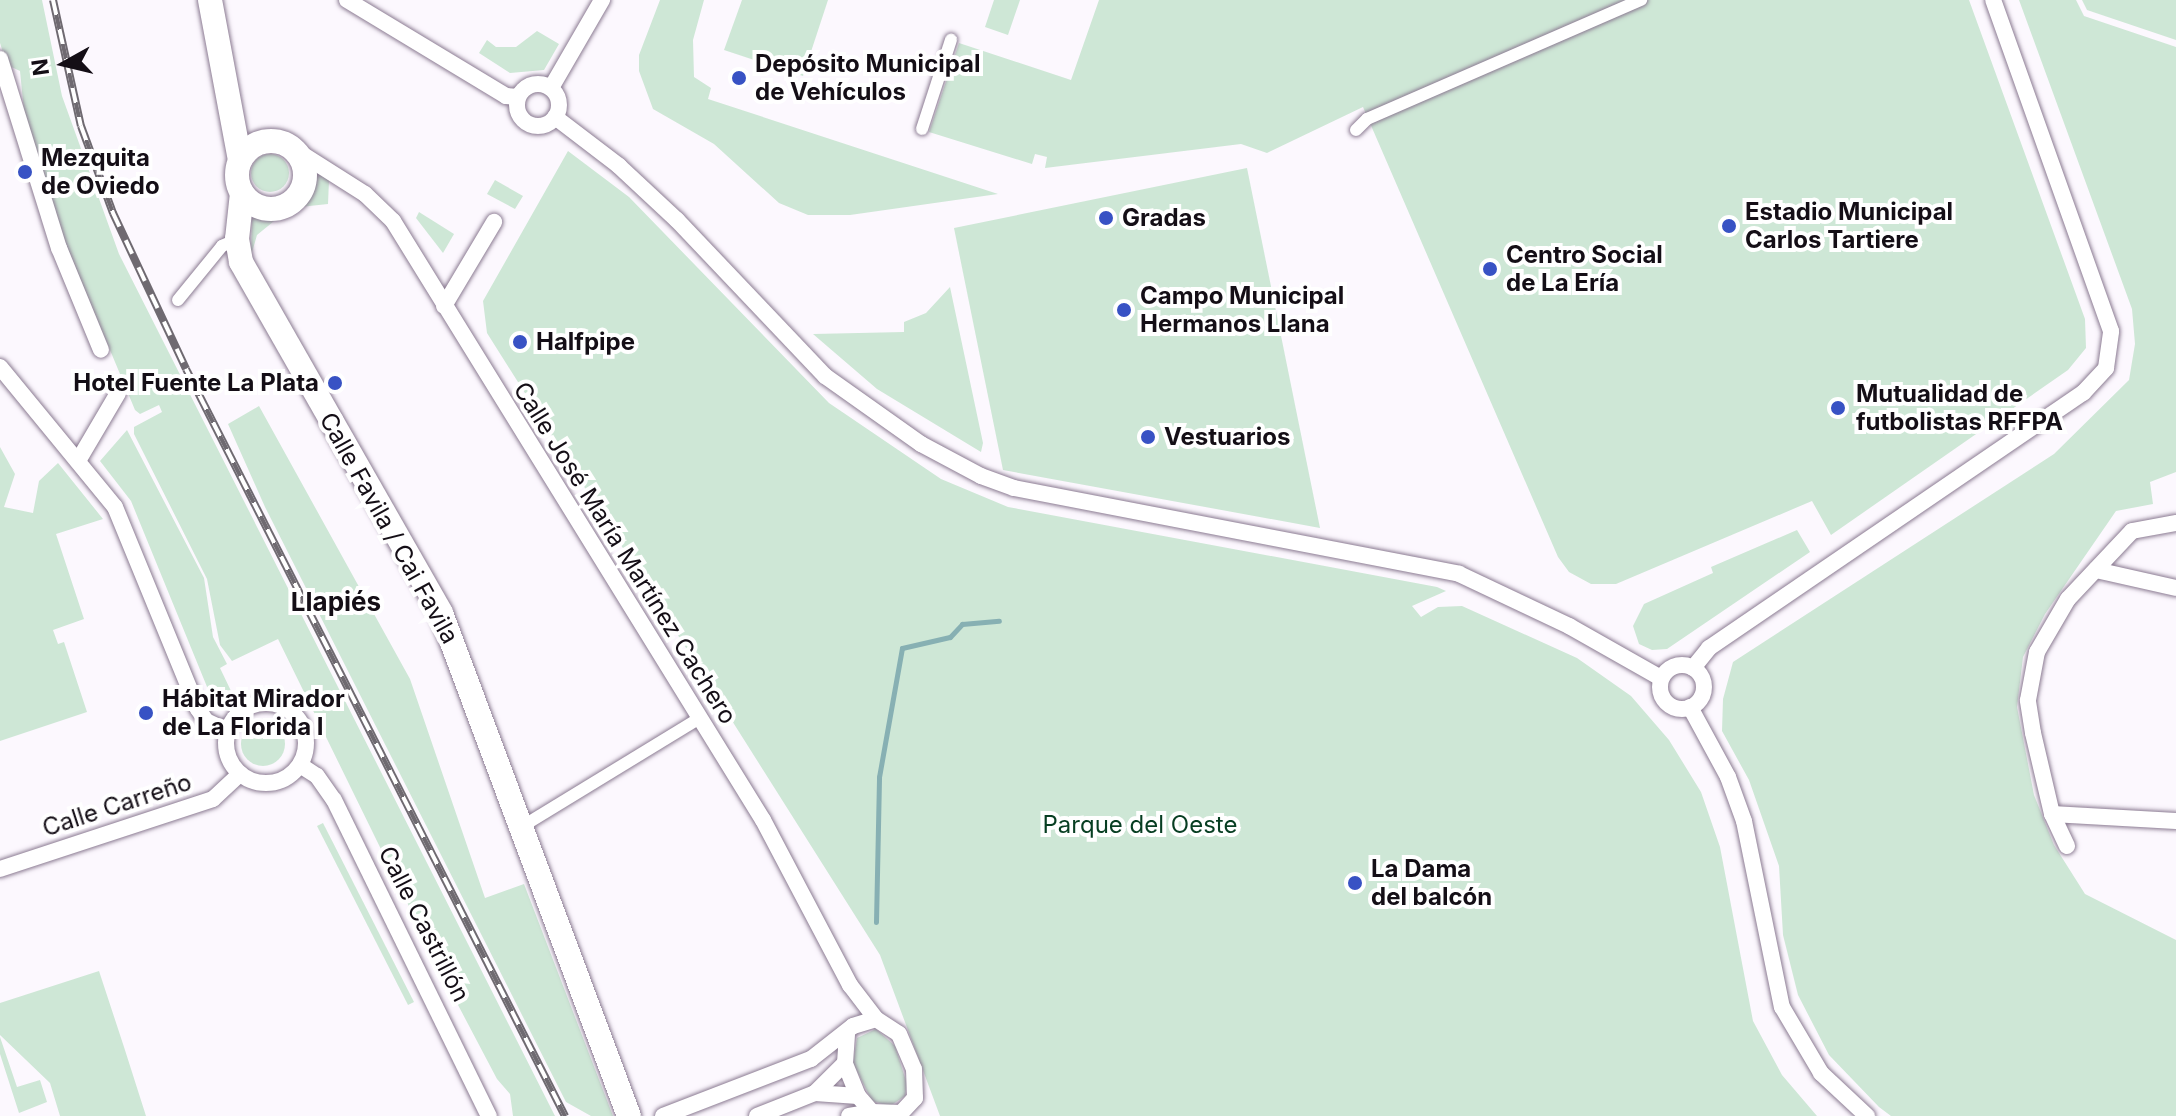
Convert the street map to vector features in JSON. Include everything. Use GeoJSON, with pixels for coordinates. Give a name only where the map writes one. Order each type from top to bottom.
{"type":"FeatureCollection","features":[{"type":"Feature","properties":{"kind":"main road"},"geometry":{"type":"LineString","coordinates":[[210,0],[240,160],[242,193],[237,239]]}},
{"type":"Feature","properties":{"kind":"main road"},"geometry":{"type":"LineString","coordinates":[[229,100],[249,129],[270,141],[294,149],[305,177],[296,199],[286,207],[261,208],[242,193]]}},
{"type":"Feature","properties":{"kind":"main road"},"geometry":{"type":"LineString","coordinates":[[240,160],[250,148],[270,141]]}},
{"type":"Feature","properties":{"kind":"main road","name":"Calle Favila / Cai Favila"},"geometry":{"type":"LineString","coordinates":[[237,239],[247,274],[441,613],[518,829],[629,1116]]}},
{"type":"Feature","properties":{"kind":"street"},"geometry":{"type":"LineString","coordinates":[[347,0],[506,96],[518,97],[532,84],[551,88]]}},
{"type":"Feature","properties":{"kind":"street"},"geometry":{"type":"LineString","coordinates":[[551,88],[602,0]]}},
{"type":"Feature","properties":{"kind":"street"},"geometry":{"type":"LineString","coordinates":[[1356,130],[1367,119],[1641,0]]}},
{"type":"Feature","properties":{"kind":"street"},"geometry":{"type":"LineString","coordinates":[[1693,668],[1709,648],[2083,393],[2106,368],[2111,331],[1993,0]]}},
{"type":"Feature","properties":{"kind":"street"},"geometry":{"type":"LineString","coordinates":[[922,129],[951,40]]}},
{"type":"Feature","properties":{"kind":"street"},"geometry":{"type":"LineString","coordinates":[[0,59],[59,248],[101,350]]}},
{"type":"Feature","properties":{"kind":"street"},"geometry":{"type":"LineString","coordinates":[[518,97],[520,117],[531,125],[544,125],[555,117],[559,105],[551,88]]}},
{"type":"Feature","properties":{"kind":"street"},"geometry":{"type":"LineString","coordinates":[[555,117],[619,166],[677,220],[825,376],[921,444],[981,476],[1014,488],[1459,574],[1569,626],[1661,678]]}},
{"type":"Feature","properties":{"kind":"street","name":"Calle José María Martínez Cachero"},"geometry":{"type":"LineString","coordinates":[[294,149],[365,194],[393,221],[763,820],[850,985],[876,1019]]}},
{"type":"Feature","properties":{"kind":"street"},"geometry":{"type":"LineString","coordinates":[[444,306],[494,222]]}},
{"type":"Feature","properties":{"kind":"street"},"geometry":{"type":"LineString","coordinates":[[178,300],[222,246],[237,239]]}},
{"type":"Feature","properties":{"kind":"street"},"geometry":{"type":"LineString","coordinates":[[0,367],[121,518],[202,716],[227,731]]}},
{"type":"Feature","properties":{"kind":"street"},"geometry":{"type":"LineString","coordinates":[[78,461],[118,393]]}},
{"type":"Feature","properties":{"kind":"street"},"geometry":{"type":"LineString","coordinates":[[2067,846],[2052,814],[2033,733],[2031,676],[2050,626],[2132,531],[2176,523]]}},
{"type":"Feature","properties":{"kind":"street"},"geometry":{"type":"LineString","coordinates":[[2096,570],[2176,588]]}},
{"type":"Feature","properties":{"kind":"street"},"geometry":{"type":"LineString","coordinates":[[1690,707],[1668,705],[1660,692],[1661,678],[1677,665],[1693,668]]}},
{"type":"Feature","properties":{"kind":"street"},"geometry":{"type":"LineString","coordinates":[[1690,707],[1704,690],[1693,668]]}},
{"type":"Feature","properties":{"kind":"street"},"geometry":{"type":"LineString","coordinates":[[278,704],[292,711],[306,737],[300,765],[278,782],[264,784],[240,774],[226,750],[227,731],[249,705],[278,704]]}},
{"type":"Feature","properties":{"kind":"street"},"geometry":{"type":"LineString","coordinates":[[1690,707],[1728,777],[1751,843],[1782,1007],[1821,1073],[1867,1116]]}},
{"type":"Feature","properties":{"kind":"street"},"geometry":{"type":"LineString","coordinates":[[518,829],[700,718]]}},
{"type":"Feature","properties":{"kind":"street","name":"Calle Castrillón"},"geometry":{"type":"LineString","coordinates":[[300,765],[317,776],[334,800],[489,1116]]}},
{"type":"Feature","properties":{"kind":"street","name":"Calle Carreño"},"geometry":{"type":"LineString","coordinates":[[0,869],[213,799],[240,774]]}},
{"type":"Feature","properties":{"kind":"street"},"geometry":{"type":"LineString","coordinates":[[2052,814],[2176,821]]}},
{"type":"Feature","properties":{"kind":"street"},"geometry":{"type":"LineString","coordinates":[[663,1116],[811,1059],[847,1032],[876,1019],[899,1034],[914,1069],[915,1098],[902,1114],[872,1112],[849,1116]]}},
{"type":"Feature","properties":{"kind":"street"},"geometry":{"type":"LineString","coordinates":[[847,1032],[845,1063],[858,1096],[872,1112]]}},
{"type":"Feature","properties":{"kind":"street"},"geometry":{"type":"LineString","coordinates":[[757,1116],[815,1093],[845,1063]]}},
{"type":"Feature","properties":{"kind":"street"},"geometry":{"type":"LineString","coordinates":[[815,1093],[858,1096]]}},
{"type":"Feature","properties":{"kind":"green space"},"geometry":{"type":"Polygon","coordinates":[[[0,0],[42,0],[62,96],[119,254],[555,1116],[513,1116],[510,1094],[497,1079],[448,986],[278,639],[232,661],[220,645],[207,579],[134,434],[134,427],[162,412],[159,405],[140,414],[135,410],[65,242],[24,111],[20,71],[7,65],[0,43],[0,0]]]}},
{"type":"Feature","properties":{"kind":"green space"},"geometry":{"type":"Polygon","coordinates":[[[660,0],[704,0],[693,40],[694,77],[711,88],[708,99],[998,194],[850,215],[808,215],[779,203],[714,144],[653,109],[639,71],[639,55],[660,0]]]}},
{"type":"Feature","properties":{"kind":"green space"},"geometry":{"type":"Polygon","coordinates":[[[742,0],[828,0],[803,76],[724,50],[742,0]]]}},
{"type":"Feature","properties":{"kind":"green space"},"geometry":{"type":"Polygon","coordinates":[[[994,0],[1020,0],[1008,35],[985,27],[994,0]]]}},
{"type":"Feature","properties":{"kind":"green space","name":"Estadio Municipal Carlos Tartiere"},"geometry":{"type":"Polygon","coordinates":[[[1099,0],[1969,0],[2085,319],[2086,348],[2068,370],[1831,535],[1812,501],[1616,584],[1591,584],[1569,572],[1558,557],[1363,107],[1267,153],[1241,144],[1045,168],[1047,157],[1035,154],[1032,164],[929,132],[959,43],[1071,80],[1099,0]]]}},
{"type":"Feature","properties":{"kind":"green space"},"geometry":{"type":"Polygon","coordinates":[[[2019,0],[2076,0],[2084,16],[2176,47],[2176,472],[2150,482],[2153,504],[2116,511],[2045,614],[2023,657],[2017,707],[2034,795],[2054,845],[2085,894],[2176,940],[2176,1116],[1891,1116],[1879,1107],[1829,1055],[1798,995],[1783,935],[1779,866],[1749,780],[1722,731],[1723,699],[1733,662],[2054,454],[2129,380],[2135,344],[2132,309],[2019,0]]]}},
{"type":"Feature","properties":{"kind":"green space"},"geometry":{"type":"Polygon","coordinates":[[[2082,0],[2176,0],[2176,40],[2087,10],[2082,0]]]}},
{"type":"Feature","properties":{"kind":"green space"},"geometry":{"type":"Polygon","coordinates":[[[537,31],[559,44],[544,70],[510,73],[479,53],[487,40],[496,47],[516,47],[537,31]]]}},
{"type":"Feature","properties":{"kind":"green space","name":"Parque del Oeste"},"geometry":{"type":"Polygon","coordinates":[[[568,151],[629,197],[829,403],[941,479],[1008,507],[1437,587],[1446,591],[1412,606],[1421,617],[1438,607],[1462,606],[1577,658],[1631,696],[1669,740],[1701,792],[1720,847],[1753,1021],[1782,1075],[1817,1116],[940,1116],[880,955],[487,333],[483,301],[568,151]]]}},
{"type":"Feature","properties":{"kind":"green space"},"geometry":{"type":"Polygon","coordinates":[[[270,154],[284,159],[289,173],[284,187],[270,192],[256,187],[251,173],[256,159],[270,154]]]}},
{"type":"Feature","properties":{"kind":"green space","name":"Campo Municipal Hermanos Llana"},"geometry":{"type":"Polygon","coordinates":[[[1247,168],[1320,528],[1003,470],[954,228],[1247,168]]]}},
{"type":"Feature","properties":{"kind":"green space"},"geometry":{"type":"Polygon","coordinates":[[[312,170],[329,180],[328,204],[300,207],[312,170]]]}},
{"type":"Feature","properties":{"kind":"green space"},"geometry":{"type":"Polygon","coordinates":[[[495,180],[523,196],[515,209],[487,194],[495,180]]]}},
{"type":"Feature","properties":{"kind":"green space"},"geometry":{"type":"Polygon","coordinates":[[[419,212],[454,234],[443,253],[416,218],[419,212]]]}},
{"type":"Feature","properties":{"kind":"green space"},"geometry":{"type":"Polygon","coordinates":[[[252,213],[279,217],[257,235],[251,256],[252,213]]]}},
{"type":"Feature","properties":{"kind":"green space"},"geometry":{"type":"Polygon","coordinates":[[[950,287],[983,443],[981,452],[877,389],[813,334],[904,332],[904,322],[926,313],[950,287]]]}},
{"type":"Feature","properties":{"kind":"green space"},"geometry":{"type":"Polygon","coordinates":[[[259,406],[410,679],[485,898],[524,884],[613,1116],[591,1116],[566,1102],[265,507],[228,424],[259,406]]]}},
{"type":"Feature","properties":{"kind":"green space"},"geometry":{"type":"Polygon","coordinates":[[[127,430],[204,578],[213,637],[227,664],[220,668],[232,693],[221,701],[212,699],[131,501],[100,461],[127,430]]]}},
{"type":"Feature","properties":{"kind":"green space"},"geometry":{"type":"Polygon","coordinates":[[[0,447],[15,474],[4,507],[33,513],[39,481],[58,463],[103,519],[56,534],[84,619],[53,630],[58,644],[64,642],[87,712],[0,741],[0,447]]]}},
{"type":"Feature","properties":{"kind":"green space"},"geometry":{"type":"Polygon","coordinates":[[[1797,530],[1810,552],[1667,649],[1652,650],[1639,644],[1633,626],[1644,604],[1713,573],[1711,567],[1797,530]]]}},
{"type":"Feature","properties":{"kind":"green space"},"geometry":{"type":"Polygon","coordinates":[[[263,722],[279,728],[285,744],[279,760],[263,766],[247,760],[241,744],[247,728],[263,722]]]}},
{"type":"Feature","properties":{"kind":"green space"},"geometry":{"type":"Polygon","coordinates":[[[323,823],[414,1002],[408,1005],[317,826],[323,823]]]}},
{"type":"Feature","properties":{"kind":"green space"},"geometry":{"type":"Polygon","coordinates":[[[99,971],[146,1116],[60,1116],[50,1083],[0,1035],[0,1003],[99,971]]]}},
{"type":"Feature","properties":{"kind":"green space"},"geometry":{"type":"Polygon","coordinates":[[[876,1029],[895,1046],[907,1084],[905,1096],[890,1106],[872,1101],[853,1063],[857,1038],[876,1029]]]}},
{"type":"Feature","properties":{"kind":"green space"},"geometry":{"type":"Polygon","coordinates":[[[0,1037],[17,1087],[40,1080],[47,1102],[19,1113],[0,1054],[0,1037]]]}},
{"type":"Feature","properties":{"kind":"waterway"},"geometry":{"type":"LineString","coordinates":[[876,922],[879,777],[902,648],[950,637],[962,624],[999,621]]}},
{"type":"Feature","properties":{"kind":"railway"},"geometry":{"type":"LineString","coordinates":[[53,0],[81,126],[113,213],[186,369],[565,1116]]}},
{"type":"Feature","properties":{"kind":"place","name":"Depósito Municipal de Vehículos"},"geometry":{"type":"Point","coordinates":[739,78]}},
{"type":"Feature","properties":{"kind":"place","name":"Mezquita de Oviedo"},"geometry":{"type":"Point","coordinates":[25,172]}},
{"type":"Feature","properties":{"kind":"place","name":"Gradas"},"geometry":{"type":"Point","coordinates":[1106,218]}},
{"type":"Feature","properties":{"kind":"place","name":"Estadio Municipal Carlos Tartiere"},"geometry":{"type":"Point","coordinates":[1729,226]}},
{"type":"Feature","properties":{"kind":"place","name":"Centro Social de La Ería"},"geometry":{"type":"Point","coordinates":[1490,269]}},
{"type":"Feature","properties":{"kind":"place","name":"Campo Municipal Hermanos Llana"},"geometry":{"type":"Point","coordinates":[1124,310]}},
{"type":"Feature","properties":{"kind":"place","name":"Halfpipe"},"geometry":{"type":"Point","coordinates":[520,342]}},
{"type":"Feature","properties":{"kind":"place","name":"Hotel Fuente La Plata"},"geometry":{"type":"Point","coordinates":[335,383]}},
{"type":"Feature","properties":{"kind":"place","name":"Mutualidad de futbolistas RFFPA"},"geometry":{"type":"Point","coordinates":[1838,408]}},
{"type":"Feature","properties":{"kind":"place","name":"Vestuarios"},"geometry":{"type":"Point","coordinates":[1148,437]}},
{"type":"Feature","properties":{"kind":"place","name":"Hábitat Mirador de La Florida I"},"geometry":{"type":"Point","coordinates":[146,713]}},
{"type":"Feature","properties":{"kind":"place","name":"La Dama del balcón"},"geometry":{"type":"Point","coordinates":[1355,883]}},
{"type":"Feature","properties":{"kind":"district","name":"Llapiés"},"geometry":{"type":"Point","coordinates":[336,602]}}]}
